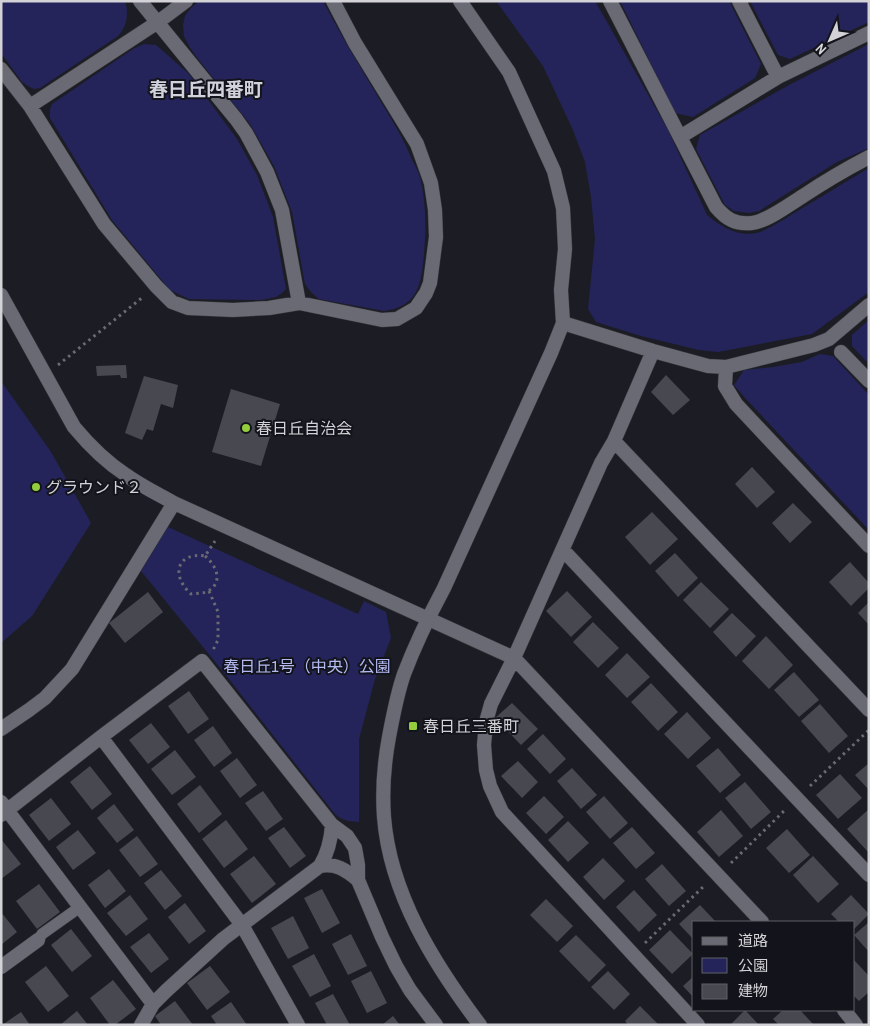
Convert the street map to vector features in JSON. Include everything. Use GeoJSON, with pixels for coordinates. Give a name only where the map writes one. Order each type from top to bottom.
{"type":"FeatureCollection","features":[{"type":"Feature","properties":{"kind":"street"},"geometry":{"type":"LineString","coordinates":[[140,1],[236,119],[246,133],[267,172],[282,210],[299,303]]}},
{"type":"Feature","properties":{"kind":"street"},"geometry":{"type":"LineString","coordinates":[[30,106],[158,22],[186,1]]}},
{"type":"Feature","properties":{"kind":"street"},"geometry":{"type":"LineString","coordinates":[[1,69],[30,106],[104,224],[156,286],[172,302],[188,308],[233,310],[269,308],[299,303],[382,320],[397,319],[416,308],[430,283],[436,238],[435,210],[431,183],[417,144],[333,1]]}},
{"type":"Feature","properties":{"kind":"street"},"geometry":{"type":"LineString","coordinates":[[460,1],[510,72],[554,171],[563,208],[564,249],[561,290],[562,323],[547,362],[404,675],[393,714],[384,764],[384,818],[387,840],[401,892],[429,950],[480,1025]]}},
{"type":"Feature","properties":{"kind":"street"},"geometry":{"type":"LineString","coordinates":[[610,1],[716,207],[724,217],[740,224],[754,223],[771,216],[841,172],[869,157]]}},
{"type":"Feature","properties":{"kind":"street"},"geometry":{"type":"LineString","coordinates":[[739,1],[778,77]]}},
{"type":"Feature","properties":{"kind":"street"},"geometry":{"type":"LineString","coordinates":[[680,136],[778,77],[869,33]]}},
{"type":"Feature","properties":{"kind":"street"},"geometry":{"type":"LineString","coordinates":[[1,295],[74,427],[100,455],[125,475],[174,503],[514,658],[761,921]]}},
{"type":"Feature","properties":{"kind":"street"},"geometry":{"type":"LineString","coordinates":[[562,323],[708,366],[726,367],[814,345],[829,339],[869,306]]}},
{"type":"Feature","properties":{"kind":"street"},"geometry":{"type":"LineString","coordinates":[[653,351],[614,441],[601,463],[514,658],[491,704],[486,722],[484,744],[486,770],[490,786],[502,812],[698,1025]]}},
{"type":"Feature","properties":{"kind":"street"},"geometry":{"type":"LineString","coordinates":[[841,352],[869,381]]}},
{"type":"Feature","properties":{"kind":"street"},"geometry":{"type":"LineString","coordinates":[[726,367],[725,386],[736,404],[869,546]]}},
{"type":"Feature","properties":{"kind":"street"},"geometry":{"type":"LineString","coordinates":[[614,441],[869,710]]}},
{"type":"Feature","properties":{"kind":"street"},"geometry":{"type":"LineString","coordinates":[[1,729],[45,698],[72,669],[174,503]]}},
{"type":"Feature","properties":{"kind":"street"},"geometry":{"type":"LineString","coordinates":[[563,550],[869,875]]}},
{"type":"Feature","properties":{"kind":"street"},"geometry":{"type":"LineString","coordinates":[[154,1004],[3,809],[202,661],[332,825],[347,836],[355,848],[358,880],[382,937],[410,990],[436,1025]]}},
{"type":"Feature","properties":{"kind":"street"},"geometry":{"type":"LineString","coordinates":[[101,737],[242,925],[298,1025]]}},
{"type":"Feature","properties":{"kind":"street"},"geometry":{"type":"LineString","coordinates":[[141,1025],[154,1004],[166,991],[223,939],[320,866],[327,852],[332,825]]}},
{"type":"Feature","properties":{"kind":"street"},"geometry":{"type":"LineString","coordinates":[[320,866],[328,865],[342,868],[358,880]]}},
{"type":"Feature","properties":{"kind":"street"},"geometry":{"type":"LineString","coordinates":[[1,968],[38,940]]}},
{"type":"Feature","properties":{"kind":"street"},"geometry":{"type":"LineString","coordinates":[[845,1011],[856,1025]]}},
{"type":"Feature","properties":{"kind":"lane"},"geometry":{"type":"LineString","coordinates":[[38,940],[42,934],[80,907]]}},
{"type":"Feature","properties":{"kind":"path"},"geometry":{"type":"LineString","coordinates":[[58,365],[156,286]]}},
{"type":"Feature","properties":{"kind":"path"},"geometry":{"type":"LineString","coordinates":[[205,556],[217,538]]}},
{"type":"Feature","properties":{"kind":"path"},"geometry":{"type":"LineString","coordinates":[[195,555],[205,556],[215,566],[217,578],[215,584],[208,591],[191,594],[184,588],[178,571],[181,564],[187,558],[195,555]]}},
{"type":"Feature","properties":{"kind":"path"},"geometry":{"type":"LineString","coordinates":[[202,661],[212,651],[218,640],[218,612],[208,591]]}},
{"type":"Feature","properties":{"kind":"path"},"geometry":{"type":"LineString","coordinates":[[634,954],[869,730]]}},
{"type":"Feature","properties":{"kind":"green space"},"geometry":{"type":"Polygon","coordinates":[[[1,1],[125,1],[127,10],[126,20],[118,36],[40,88],[34,89],[22,82],[1,53],[1,1]]]}},
{"type":"Feature","properties":{"kind":"green space"},"geometry":{"type":"Polygon","coordinates":[[[199,1],[323,1],[405,143],[420,177],[425,220],[422,274],[417,290],[402,306],[384,311],[319,299],[305,284],[292,212],[274,166],[250,124],[198,59],[184,36],[183,25],[185,16],[199,1]]]}},
{"type":"Feature","properties":{"kind":"green space"},"geometry":{"type":"Polygon","coordinates":[[[496,1],[595,1],[668,130],[707,215],[729,230],[749,234],[765,230],[869,168],[869,292],[812,334],[718,352],[699,350],[641,336],[596,322],[588,309],[595,239],[585,162],[573,130],[543,66],[496,1]]]}},
{"type":"Feature","properties":{"kind":"green space"},"geometry":{"type":"Polygon","coordinates":[[[620,1],[729,1],[761,64],[755,78],[693,117],[675,113],[620,1]]]}},
{"type":"Feature","properties":{"kind":"green space"},"geometry":{"type":"Polygon","coordinates":[[[750,1],[869,1],[869,22],[790,59],[778,55],[750,1]]]}},
{"type":"Feature","properties":{"kind":"green space"},"geometry":{"type":"Polygon","coordinates":[[[144,44],[156,45],[189,74],[237,139],[257,175],[273,217],[286,289],[276,297],[261,300],[189,299],[170,290],[112,220],[50,118],[52,104],[133,49],[144,44]]]}},
{"type":"Feature","properties":{"kind":"green space"},"geometry":{"type":"Polygon","coordinates":[[[869,44],[869,148],[837,162],[759,211],[749,213],[734,211],[725,205],[696,149],[700,135],[789,85],[869,44]]]}},
{"type":"Feature","properties":{"kind":"green space"},"geometry":{"type":"Polygon","coordinates":[[[869,320],[869,364],[852,346],[852,335],[869,320]]]}},
{"type":"Feature","properties":{"kind":"green space"},"geometry":{"type":"Polygon","coordinates":[[[820,354],[833,356],[869,395],[869,530],[734,385],[744,370],[802,362],[820,354]]]}},
{"type":"Feature","properties":{"kind":"green space","name":"グラウンド２"},"geometry":{"type":"Polygon","coordinates":[[[1,381],[51,452],[91,523],[32,616],[1,643],[1,381]]]}},
{"type":"Feature","properties":{"kind":"green space","name":"春日丘1号（中央）公園"},"geometry":{"type":"Polygon","coordinates":[[[168,527],[358,614],[364,601],[386,612],[391,638],[375,679],[359,739],[359,822],[343,819],[335,814],[141,571],[168,527]]]}},
{"type":"Feature","properties":{"kind":"building"},"geometry":{"type":"Polygon","coordinates":[[[126,365],[127,378],[121,378],[120,375],[97,376],[96,366],[126,365]]]}},
{"type":"Feature","properties":{"kind":"building"},"geometry":{"type":"Polygon","coordinates":[[[666,375],[690,400],[673,415],[651,392],[666,375]]]}},
{"type":"Feature","properties":{"kind":"building"},"geometry":{"type":"Polygon","coordinates":[[[144,376],[178,385],[173,408],[161,404],[153,431],[147,429],[142,440],[125,433],[144,376]]]}},
{"type":"Feature","properties":{"kind":"building","name":"春日丘自治会"},"geometry":{"type":"Polygon","coordinates":[[[231,389],[280,404],[261,466],[212,452],[231,389]]]}},
{"type":"Feature","properties":{"kind":"building"},"geometry":{"type":"Polygon","coordinates":[[[752,467],[775,492],[757,508],[735,484],[752,467]]]}},
{"type":"Feature","properties":{"kind":"building"},"geometry":{"type":"Polygon","coordinates":[[[793,503],[812,522],[790,543],[772,523],[793,503]]]}},
{"type":"Feature","properties":{"kind":"building"},"geometry":{"type":"Polygon","coordinates":[[[652,512],[678,539],[650,565],[625,537],[652,512]]]}},
{"type":"Feature","properties":{"kind":"building"},"geometry":{"type":"Polygon","coordinates":[[[675,553],[698,578],[678,597],[655,571],[675,553]]]}},
{"type":"Feature","properties":{"kind":"building"},"geometry":{"type":"Polygon","coordinates":[[[850,562],[869,583],[869,588],[851,606],[829,582],[850,562]]]}},
{"type":"Feature","properties":{"kind":"building"},"geometry":{"type":"Polygon","coordinates":[[[701,582],[729,609],[710,628],[683,600],[701,582]]]}},
{"type":"Feature","properties":{"kind":"building"},"geometry":{"type":"Polygon","coordinates":[[[567,591],[592,617],[571,637],[546,611],[567,591]]]}},
{"type":"Feature","properties":{"kind":"building"},"geometry":{"type":"Polygon","coordinates":[[[148,592],[163,612],[125,643],[109,623],[148,592]]]}},
{"type":"Feature","properties":{"kind":"building"},"geometry":{"type":"Polygon","coordinates":[[[869,602],[869,625],[858,613],[869,602]]]}},
{"type":"Feature","properties":{"kind":"building"},"geometry":{"type":"Polygon","coordinates":[[[732,613],[756,636],[736,657],[713,632],[732,613]]]}},
{"type":"Feature","properties":{"kind":"building"},"geometry":{"type":"Polygon","coordinates":[[[593,622],[619,648],[598,668],[573,642],[593,622]]]}},
{"type":"Feature","properties":{"kind":"building"},"geometry":{"type":"Polygon","coordinates":[[[766,636],[793,665],[769,689],[742,661],[766,636]]]}},
{"type":"Feature","properties":{"kind":"building"},"geometry":{"type":"Polygon","coordinates":[[[627,653],[650,677],[627,698],[605,675],[627,653]]]}},
{"type":"Feature","properties":{"kind":"building"},"geometry":{"type":"Polygon","coordinates":[[[794,672],[819,700],[799,717],[774,690],[794,672]]]}},
{"type":"Feature","properties":{"kind":"building"},"geometry":{"type":"Polygon","coordinates":[[[651,683],[678,712],[658,731],[631,702],[651,683]]]}},
{"type":"Feature","properties":{"kind":"building"},"geometry":{"type":"Polygon","coordinates":[[[189,691],[209,719],[188,734],[168,706],[189,691]]]}},
{"type":"Feature","properties":{"kind":"building"},"geometry":{"type":"Polygon","coordinates":[[[512,703],[538,729],[521,745],[495,718],[512,703]]]}},
{"type":"Feature","properties":{"kind":"building"},"geometry":{"type":"Polygon","coordinates":[[[820,704],[848,736],[829,753],[801,721],[820,704]]]}},
{"type":"Feature","properties":{"kind":"building"},"geometry":{"type":"Polygon","coordinates":[[[687,712],[711,738],[688,759],[664,734],[687,712]]]}},
{"type":"Feature","properties":{"kind":"building"},"geometry":{"type":"Polygon","coordinates":[[[151,723],[170,747],[148,764],[129,740],[151,723]]]}},
{"type":"Feature","properties":{"kind":"building"},"geometry":{"type":"Polygon","coordinates":[[[213,726],[232,753],[214,767],[194,740],[213,726]]]}},
{"type":"Feature","properties":{"kind":"building"},"geometry":{"type":"Polygon","coordinates":[[[543,734],[566,759],[550,774],[527,749],[543,734]]]}},
{"type":"Feature","properties":{"kind":"building"},"geometry":{"type":"Polygon","coordinates":[[[718,748],[741,775],[720,793],[696,766],[718,748]]]}},
{"type":"Feature","properties":{"kind":"building"},"geometry":{"type":"Polygon","coordinates":[[[175,750],[196,777],[172,795],[151,769],[175,750]]]}},
{"type":"Feature","properties":{"kind":"building"},"geometry":{"type":"Polygon","coordinates":[[[237,758],[257,785],[240,798],[220,771],[237,758]]]}},
{"type":"Feature","properties":{"kind":"building"},"geometry":{"type":"Polygon","coordinates":[[[518,761],[538,782],[522,798],[501,776],[518,761]]]}},
{"type":"Feature","properties":{"kind":"building"},"geometry":{"type":"Polygon","coordinates":[[[869,763],[869,790],[855,775],[869,763]]]}},
{"type":"Feature","properties":{"kind":"building"},"geometry":{"type":"Polygon","coordinates":[[[90,766],[112,794],[92,810],[70,782],[90,766]]]}},
{"type":"Feature","properties":{"kind":"building"},"geometry":{"type":"Polygon","coordinates":[[[572,768],[597,795],[581,809],[557,781],[572,768]]]}},
{"type":"Feature","properties":{"kind":"building"},"geometry":{"type":"Polygon","coordinates":[[[840,774],[862,798],[838,819],[816,795],[840,774]]]}},
{"type":"Feature","properties":{"kind":"building"},"geometry":{"type":"Polygon","coordinates":[[[745,782],[771,812],[751,829],[725,798],[745,782]]]}},
{"type":"Feature","properties":{"kind":"building"},"geometry":{"type":"Polygon","coordinates":[[[200,785],[222,814],[199,833],[177,804],[200,785]]]}},
{"type":"Feature","properties":{"kind":"building"},"geometry":{"type":"Polygon","coordinates":[[[263,791],[283,819],[266,831],[245,803],[263,791]]]}},
{"type":"Feature","properties":{"kind":"building"},"geometry":{"type":"Polygon","coordinates":[[[544,796],[564,817],[546,834],[526,813],[544,796]]]}},
{"type":"Feature","properties":{"kind":"building"},"geometry":{"type":"Polygon","coordinates":[[[604,796],[628,823],[610,839],[586,812],[604,796]]]}},
{"type":"Feature","properties":{"kind":"building"},"geometry":{"type":"Polygon","coordinates":[[[51,798],[71,824],[49,841],[29,815],[51,798]]]}},
{"type":"Feature","properties":{"kind":"building"},"geometry":{"type":"Polygon","coordinates":[[[114,804],[134,830],[117,843],[97,818],[114,804]]]}},
{"type":"Feature","properties":{"kind":"building"},"geometry":{"type":"Polygon","coordinates":[[[869,809],[869,853],[847,829],[869,809]]]}},
{"type":"Feature","properties":{"kind":"building"},"geometry":{"type":"Polygon","coordinates":[[[721,810],[743,836],[719,857],[697,832],[721,810]]]}},
{"type":"Feature","properties":{"kind":"building"},"geometry":{"type":"Polygon","coordinates":[[[226,820],[248,849],[224,868],[202,839],[226,820]]]}},
{"type":"Feature","properties":{"kind":"building"},"geometry":{"type":"Polygon","coordinates":[[[568,821],[589,843],[568,862],[548,840],[568,821]]]}},
{"type":"Feature","properties":{"kind":"building"},"geometry":{"type":"Polygon","coordinates":[[[284,827],[306,856],[290,868],[268,838],[284,827]]]}},
{"type":"Feature","properties":{"kind":"building"},"geometry":{"type":"Polygon","coordinates":[[[632,827],[655,853],[636,869],[613,843],[632,827]]]}},
{"type":"Feature","properties":{"kind":"building"},"geometry":{"type":"Polygon","coordinates":[[[787,829],[810,855],[789,873],[766,848],[787,829]]]}},
{"type":"Feature","properties":{"kind":"building"},"geometry":{"type":"Polygon","coordinates":[[[78,830],[96,853],[73,870],[56,847],[78,830]]]}},
{"type":"Feature","properties":{"kind":"building"},"geometry":{"type":"Polygon","coordinates":[[[137,836],[158,864],[140,877],[119,850],[137,836]]]}},
{"type":"Feature","properties":{"kind":"building"},"geometry":{"type":"Polygon","coordinates":[[[1,839],[21,864],[1,879],[1,839]]]}},
{"type":"Feature","properties":{"kind":"building"},"geometry":{"type":"Polygon","coordinates":[[[254,856],[276,884],[252,903],[230,874],[254,856]]]}},
{"type":"Feature","properties":{"kind":"building"},"geometry":{"type":"Polygon","coordinates":[[[813,856],[839,884],[818,903],[793,875],[813,856]]]}},
{"type":"Feature","properties":{"kind":"building"},"geometry":{"type":"Polygon","coordinates":[[[603,858],[625,881],[604,900],[583,877],[603,858]]]}},
{"type":"Feature","properties":{"kind":"building"},"geometry":{"type":"Polygon","coordinates":[[[662,864],[686,891],[669,906],[645,879],[662,864]]]}},
{"type":"Feature","properties":{"kind":"building"},"geometry":{"type":"Polygon","coordinates":[[[109,869],[126,891],[105,908],[88,885],[109,869]]]}},
{"type":"Feature","properties":{"kind":"building"},"geometry":{"type":"Polygon","coordinates":[[[161,870],[182,896],[165,910],[144,883],[161,870]]]}},
{"type":"Feature","properties":{"kind":"building"},"geometry":{"type":"Polygon","coordinates":[[[39,884],[60,912],[37,929],[16,901],[39,884]]]}},
{"type":"Feature","properties":{"kind":"building"},"geometry":{"type":"Polygon","coordinates":[[[322,889],[340,923],[322,933],[304,898],[322,889]]]}},
{"type":"Feature","properties":{"kind":"building"},"geometry":{"type":"Polygon","coordinates":[[[634,890],[657,915],[639,932],[616,907],[634,890]]]}},
{"type":"Feature","properties":{"kind":"building"},"geometry":{"type":"Polygon","coordinates":[[[130,895],[148,919],[126,936],[107,913],[130,895]]]}},
{"type":"Feature","properties":{"kind":"building"},"geometry":{"type":"Polygon","coordinates":[[[851,895],[869,914],[855,928],[855,921],[838,921],[831,914],[851,895]]]}},
{"type":"Feature","properties":{"kind":"building"},"geometry":{"type":"Polygon","coordinates":[[[546,899],[573,926],[557,942],[530,915],[546,899]]]}},
{"type":"Feature","properties":{"kind":"building"},"geometry":{"type":"Polygon","coordinates":[[[185,903],[206,931],[189,944],[168,917],[185,903]]]}},
{"type":"Feature","properties":{"kind":"building"},"geometry":{"type":"Polygon","coordinates":[[[700,905],[715,921],[692,921],[692,938],[679,924],[700,905]]]}},
{"type":"Feature","properties":{"kind":"building"},"geometry":{"type":"Polygon","coordinates":[[[1,912],[17,932],[1,945],[1,912]]]}},
{"type":"Feature","properties":{"kind":"building"},"geometry":{"type":"Polygon","coordinates":[[[293,916],[309,948],[288,959],[271,928],[293,916]]]}},
{"type":"Feature","properties":{"kind":"building"},"geometry":{"type":"Polygon","coordinates":[[[869,922],[869,952],[855,936],[869,922]]]}},
{"type":"Feature","properties":{"kind":"building"},"geometry":{"type":"Polygon","coordinates":[[[71,929],[92,956],[72,972],[51,945],[71,929]]]}},
{"type":"Feature","properties":{"kind":"building"},"geometry":{"type":"Polygon","coordinates":[[[670,930],[692,955],[672,974],[649,950],[670,930]]]}},
{"type":"Feature","properties":{"kind":"building"},"geometry":{"type":"Polygon","coordinates":[[[149,933],[169,959],[151,973],[130,947],[149,933]]]}},
{"type":"Feature","properties":{"kind":"building"},"geometry":{"type":"Polygon","coordinates":[[[351,934],[367,966],[348,975],[332,944],[351,934]]]}},
{"type":"Feature","properties":{"kind":"building"},"geometry":{"type":"Polygon","coordinates":[[[576,935],[606,965],[589,982],[559,951],[576,935]]]}},
{"type":"Feature","properties":{"kind":"building"},"geometry":{"type":"Polygon","coordinates":[[[314,954],[331,986],[310,997],[292,966],[314,954]]]}},
{"type":"Feature","properties":{"kind":"building"},"geometry":{"type":"Polygon","coordinates":[[[855,961],[869,976],[869,992],[859,1001],[855,997],[855,961]]]}},
{"type":"Feature","properties":{"kind":"building"},"geometry":{"type":"Polygon","coordinates":[[[46,966],[69,996],[48,1012],[25,982],[46,966]]]}},
{"type":"Feature","properties":{"kind":"building"},"geometry":{"type":"Polygon","coordinates":[[[210,966],[230,992],[207,1010],[187,983],[210,966]]]}},
{"type":"Feature","properties":{"kind":"building"},"geometry":{"type":"Polygon","coordinates":[[[371,971],[387,1003],[367,1013],[351,981],[371,971]]]}},
{"type":"Feature","properties":{"kind":"building"},"geometry":{"type":"Polygon","coordinates":[[[608,971],[630,994],[614,1010],[591,987],[608,971]]]}},
{"type":"Feature","properties":{"kind":"building"},"geometry":{"type":"Polygon","coordinates":[[[692,978],[692,996],[683,986],[692,978]]]}},
{"type":"Feature","properties":{"kind":"building"},"geometry":{"type":"Polygon","coordinates":[[[113,980],[136,1009],[115,1025],[110,1025],[90,998],[113,980]]]}},
{"type":"Feature","properties":{"kind":"building"},"geometry":{"type":"Polygon","coordinates":[[[333,994],[350,1025],[327,1025],[315,1003],[333,994]]]}},
{"type":"Feature","properties":{"kind":"building"},"geometry":{"type":"Polygon","coordinates":[[[175,1001],[193,1025],[161,1025],[155,1016],[175,1001]]]}},
{"type":"Feature","properties":{"kind":"building"},"geometry":{"type":"Polygon","coordinates":[[[231,1002],[247,1025],[217,1025],[211,1016],[231,1002]]]}},
{"type":"Feature","properties":{"kind":"building"},"geometry":{"type":"Polygon","coordinates":[[[640,1006],[659,1025],[628,1025],[625,1021],[640,1006]]]}},
{"type":"Feature","properties":{"kind":"building"},"geometry":{"type":"Polygon","coordinates":[[[77,1011],[88,1025],[60,1025],[77,1011]]]}},
{"type":"Feature","properties":{"kind":"building"},"geometry":{"type":"Polygon","coordinates":[[[746,1011],[759,1025],[730,1025],[746,1011]]]}},
{"type":"Feature","properties":{"kind":"building"},"geometry":{"type":"Polygon","coordinates":[[[782,1011],[801,1011],[814,1025],[779,1025],[773,1019],[782,1011]]]}},
{"type":"Feature","properties":{"kind":"building"},"geometry":{"type":"Polygon","coordinates":[[[21,1012],[30,1025],[2,1025],[21,1012]]]}},
{"type":"Feature","properties":{"kind":"building"},"geometry":{"type":"Polygon","coordinates":[[[393,1016],[400,1025],[382,1025],[393,1016]]]}},
{"type":"Feature","properties":{"kind":"place","name":"春日丘自治会"},"geometry":{"type":"Point","coordinates":[246,428]}},
{"type":"Feature","properties":{"kind":"place","name":"グラウンド２"},"geometry":{"type":"Point","coordinates":[36,487]}},
{"type":"Feature","properties":{"kind":"place","name":"春日丘三番町"},"geometry":{"type":"Point","coordinates":[413,726]}},
{"type":"Feature","properties":{"kind":"district","name":"春日丘四番町"},"geometry":{"type":"Point","coordinates":[206,89]}}]}
